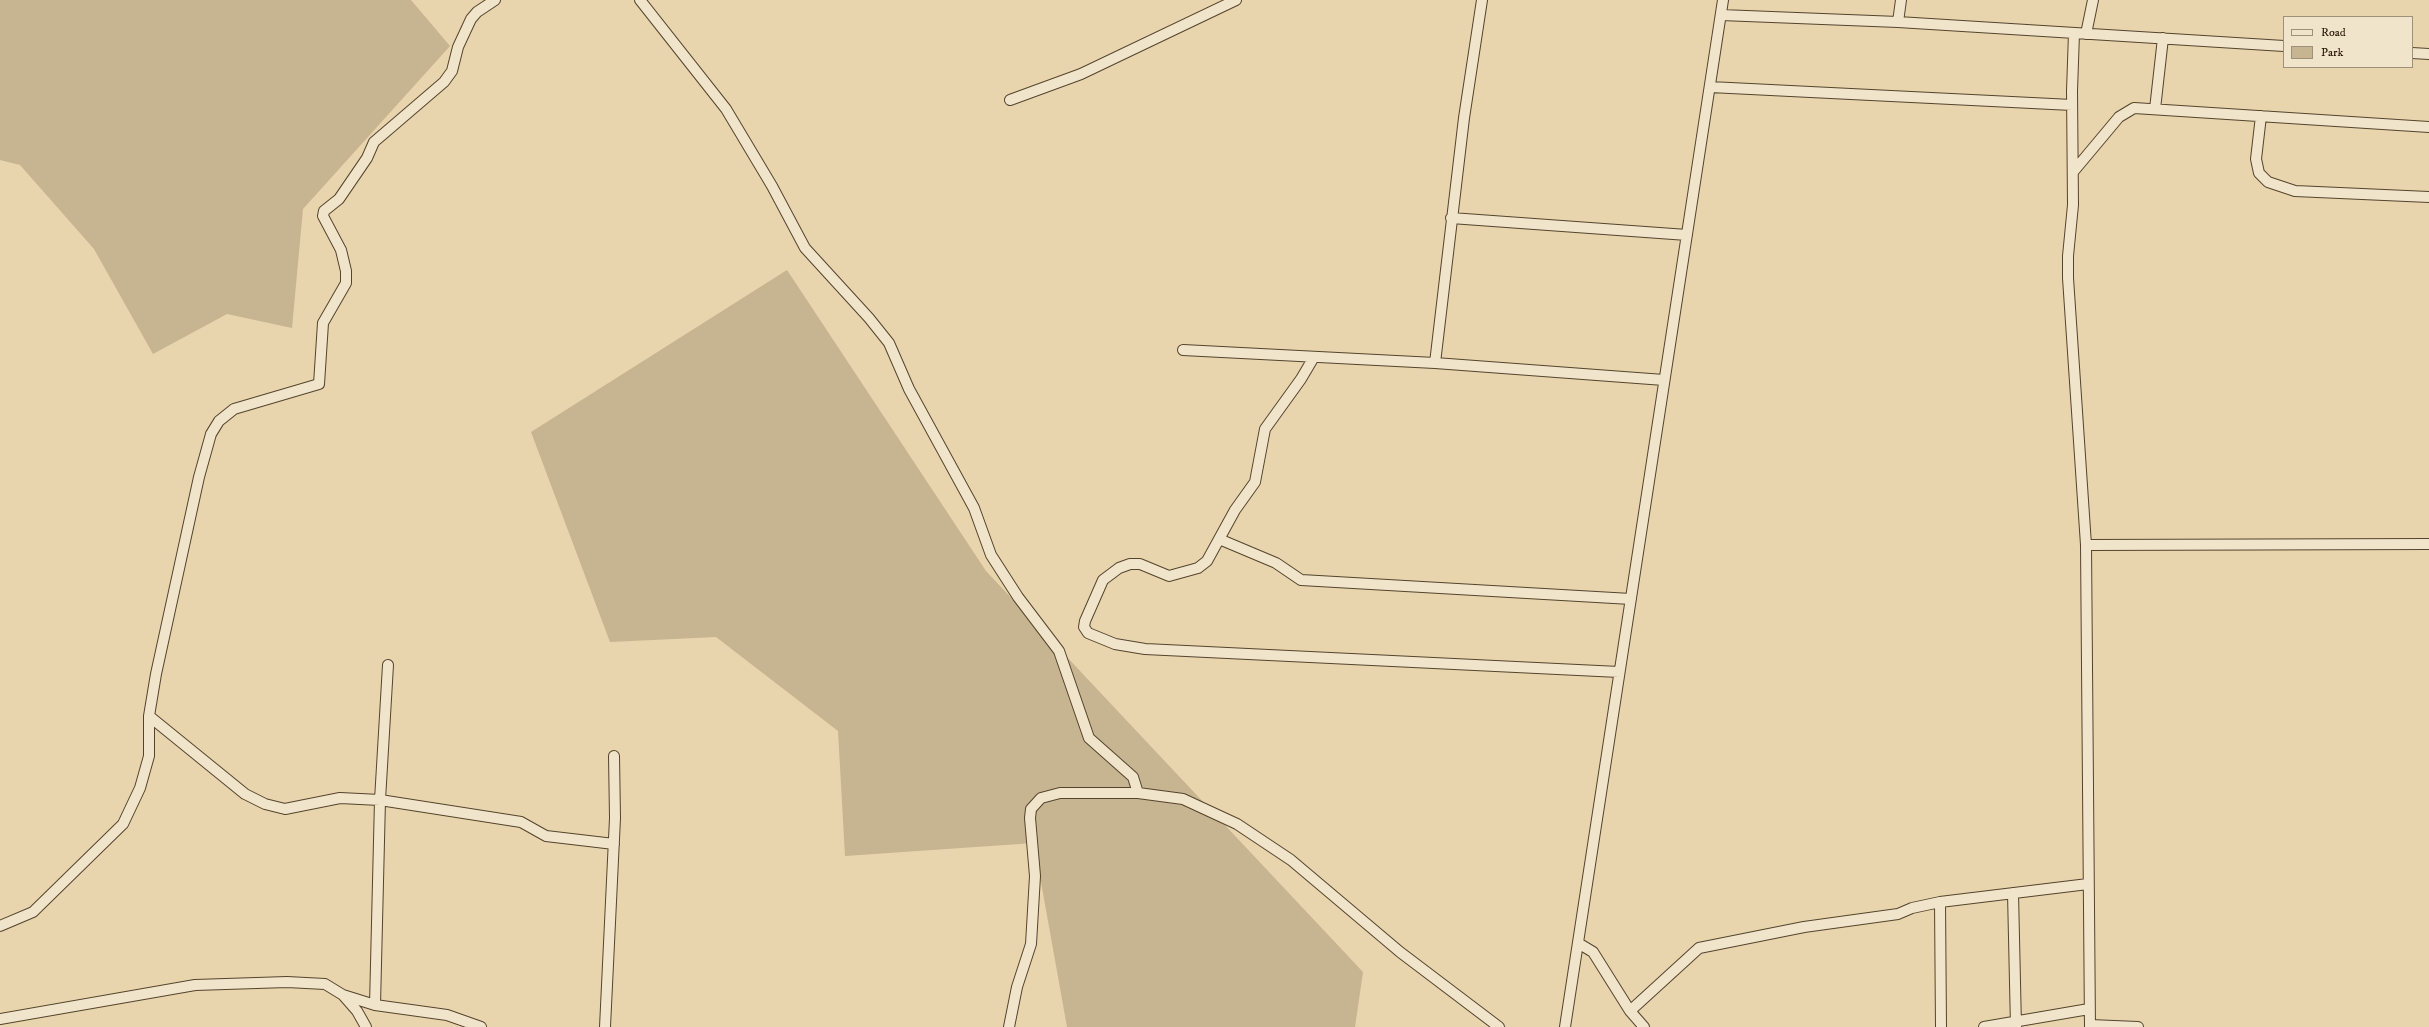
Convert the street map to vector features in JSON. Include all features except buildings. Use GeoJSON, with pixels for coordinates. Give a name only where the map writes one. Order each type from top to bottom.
{"type":"FeatureCollection","features":[{"type":"Feature","properties":{"kind":"street"},"geometry":{"type":"LineString","coordinates":[[0,926],[34,912],[123,824],[140,788],[149,756],[149,716],[156,674],[199,477],[211,434],[219,421],[234,409],[319,384],[323,323],[326,314],[346,283],[346,271],[341,250],[323,216],[324,211],[339,198],[367,158],[374,142],[444,82],[452,70],[458,47],[471,18],[495,0]]}},
{"type":"Feature","properties":{"kind":"street"},"geometry":{"type":"LineString","coordinates":[[640,0],[726,109],[772,186],[805,248],[869,318],[889,343],[909,389],[974,508],[991,555],[1018,597],[1059,651],[1089,738],[1133,777],[1138,793]]}},
{"type":"Feature","properties":{"kind":"street"},"geometry":{"type":"LineString","coordinates":[[1010,100],[1080,74],[1236,0]]}},
{"type":"Feature","properties":{"kind":"street"},"geometry":{"type":"LineString","coordinates":[[1435,362],[1451,218],[1482,0]]}},
{"type":"Feature","properties":{"kind":"street"},"geometry":{"type":"LineString","coordinates":[[1565,1027],[1723,0]]}},
{"type":"Feature","properties":{"kind":"street"},"geometry":{"type":"LineString","coordinates":[[1898,22],[1901,0]]}},
{"type":"Feature","properties":{"kind":"street"},"geometry":{"type":"LineString","coordinates":[[2086,34],[2093,0]]}},
{"type":"Feature","properties":{"kind":"street"},"geometry":{"type":"LineString","coordinates":[[1721,15],[1898,22],[2283,46]]}},
{"type":"Feature","properties":{"kind":"street"},"geometry":{"type":"LineString","coordinates":[[2074,33],[2072,105],[2073,172],[2068,278],[2086,545],[2090,1026],[2138,1027]]}},
{"type":"Feature","properties":{"kind":"street"},"geometry":{"type":"LineString","coordinates":[[2155,109],[2163,38]]}},
{"type":"Feature","properties":{"kind":"street"},"geometry":{"type":"LineString","coordinates":[[2413,53],[2429,54]]}},
{"type":"Feature","properties":{"kind":"street"},"geometry":{"type":"LineString","coordinates":[[1710,87],[2072,105]]}},
{"type":"Feature","properties":{"kind":"street"},"geometry":{"type":"LineString","coordinates":[[2073,172],[2120,117],[2134,108],[2429,127]]}},
{"type":"Feature","properties":{"kind":"street"},"geometry":{"type":"LineString","coordinates":[[2261,116],[2256,159],[2259,172],[2268,182],[2295,191],[2429,197]]}},
{"type":"Feature","properties":{"kind":"street"},"geometry":{"type":"LineString","coordinates":[[1451,218],[1687,235]]}},
{"type":"Feature","properties":{"kind":"street"},"geometry":{"type":"LineString","coordinates":[[1183,350],[1435,362],[1664,380]]}},
{"type":"Feature","properties":{"kind":"street"},"geometry":{"type":"LineString","coordinates":[[1314,357],[1265,429],[1255,482],[1235,510],[1220,539],[1203,564],[1170,576],[1135,564],[1119,568],[1103,580],[1085,621],[1084,627],[1088,633],[1115,644],[1146,649],[1620,672]]}},
{"type":"Feature","properties":{"kind":"street"},"geometry":{"type":"LineString","coordinates":[[1220,539],[1276,563],[1301,580],[1631,599]]}},
{"type":"Feature","properties":{"kind":"street"},"geometry":{"type":"LineString","coordinates":[[2086,545],[2429,544]]}},
{"type":"Feature","properties":{"kind":"street"},"geometry":{"type":"LineString","coordinates":[[375,1005],[380,800],[388,665]]}},
{"type":"Feature","properties":{"kind":"street"},"geometry":{"type":"LineString","coordinates":[[149,716],[245,794],[265,804],[285,809],[340,798],[380,800],[522,822],[546,836],[614,844]]}},
{"type":"Feature","properties":{"kind":"street"},"geometry":{"type":"LineString","coordinates":[[605,1027],[614,844],[614,756]]}},
{"type":"Feature","properties":{"kind":"street"},"geometry":{"type":"LineString","coordinates":[[1009,1027],[1017,987],[1031,944],[1035,876],[1030,818],[1032,809],[1036,802],[1047,795],[1138,793],[1183,799],[1237,824],[1291,860],[1400,952],[1499,1027]]}},
{"type":"Feature","properties":{"kind":"street"},"geometry":{"type":"LineString","coordinates":[[1630,1011],[1699,948],[1804,927],[1898,914],[1912,908],[1940,902],[2088,884]]}},
{"type":"Feature","properties":{"kind":"street"},"geometry":{"type":"LineString","coordinates":[[2013,893],[2016,1024]]}},
{"type":"Feature","properties":{"kind":"street"},"geometry":{"type":"LineString","coordinates":[[1940,902],[1940,1027]]}},
{"type":"Feature","properties":{"kind":"street"},"geometry":{"type":"LineString","coordinates":[[1578,943],[1593,952],[1630,1011],[1644,1027]]}},
{"type":"Feature","properties":{"kind":"street"},"geometry":{"type":"LineString","coordinates":[[0,1019],[196,985],[287,982],[325,984],[343,995],[375,1005],[447,1015],[480,1027]]}},
{"type":"Feature","properties":{"kind":"street"},"geometry":{"type":"LineString","coordinates":[[343,995],[356,1011],[366,1027]]}},
{"type":"Feature","properties":{"kind":"street"},"geometry":{"type":"LineString","coordinates":[[1984,1027],[2016,1024],[2089,1009]]}},
{"type":"Feature","properties":{"kind":"green space"},"geometry":{"type":"Polygon","coordinates":[[[0,0],[411,0],[450,46],[303,209],[292,328],[227,314],[153,354],[94,249],[20,165],[0,160],[0,0]]]}},
{"type":"Feature","properties":{"kind":"green space"},"geometry":{"type":"Polygon","coordinates":[[[787,270],[986,571],[1363,972],[1355,1027],[1067,1027],[1034,843],[845,856],[838,731],[716,637],[610,642],[531,432],[787,270]]]}}]}
